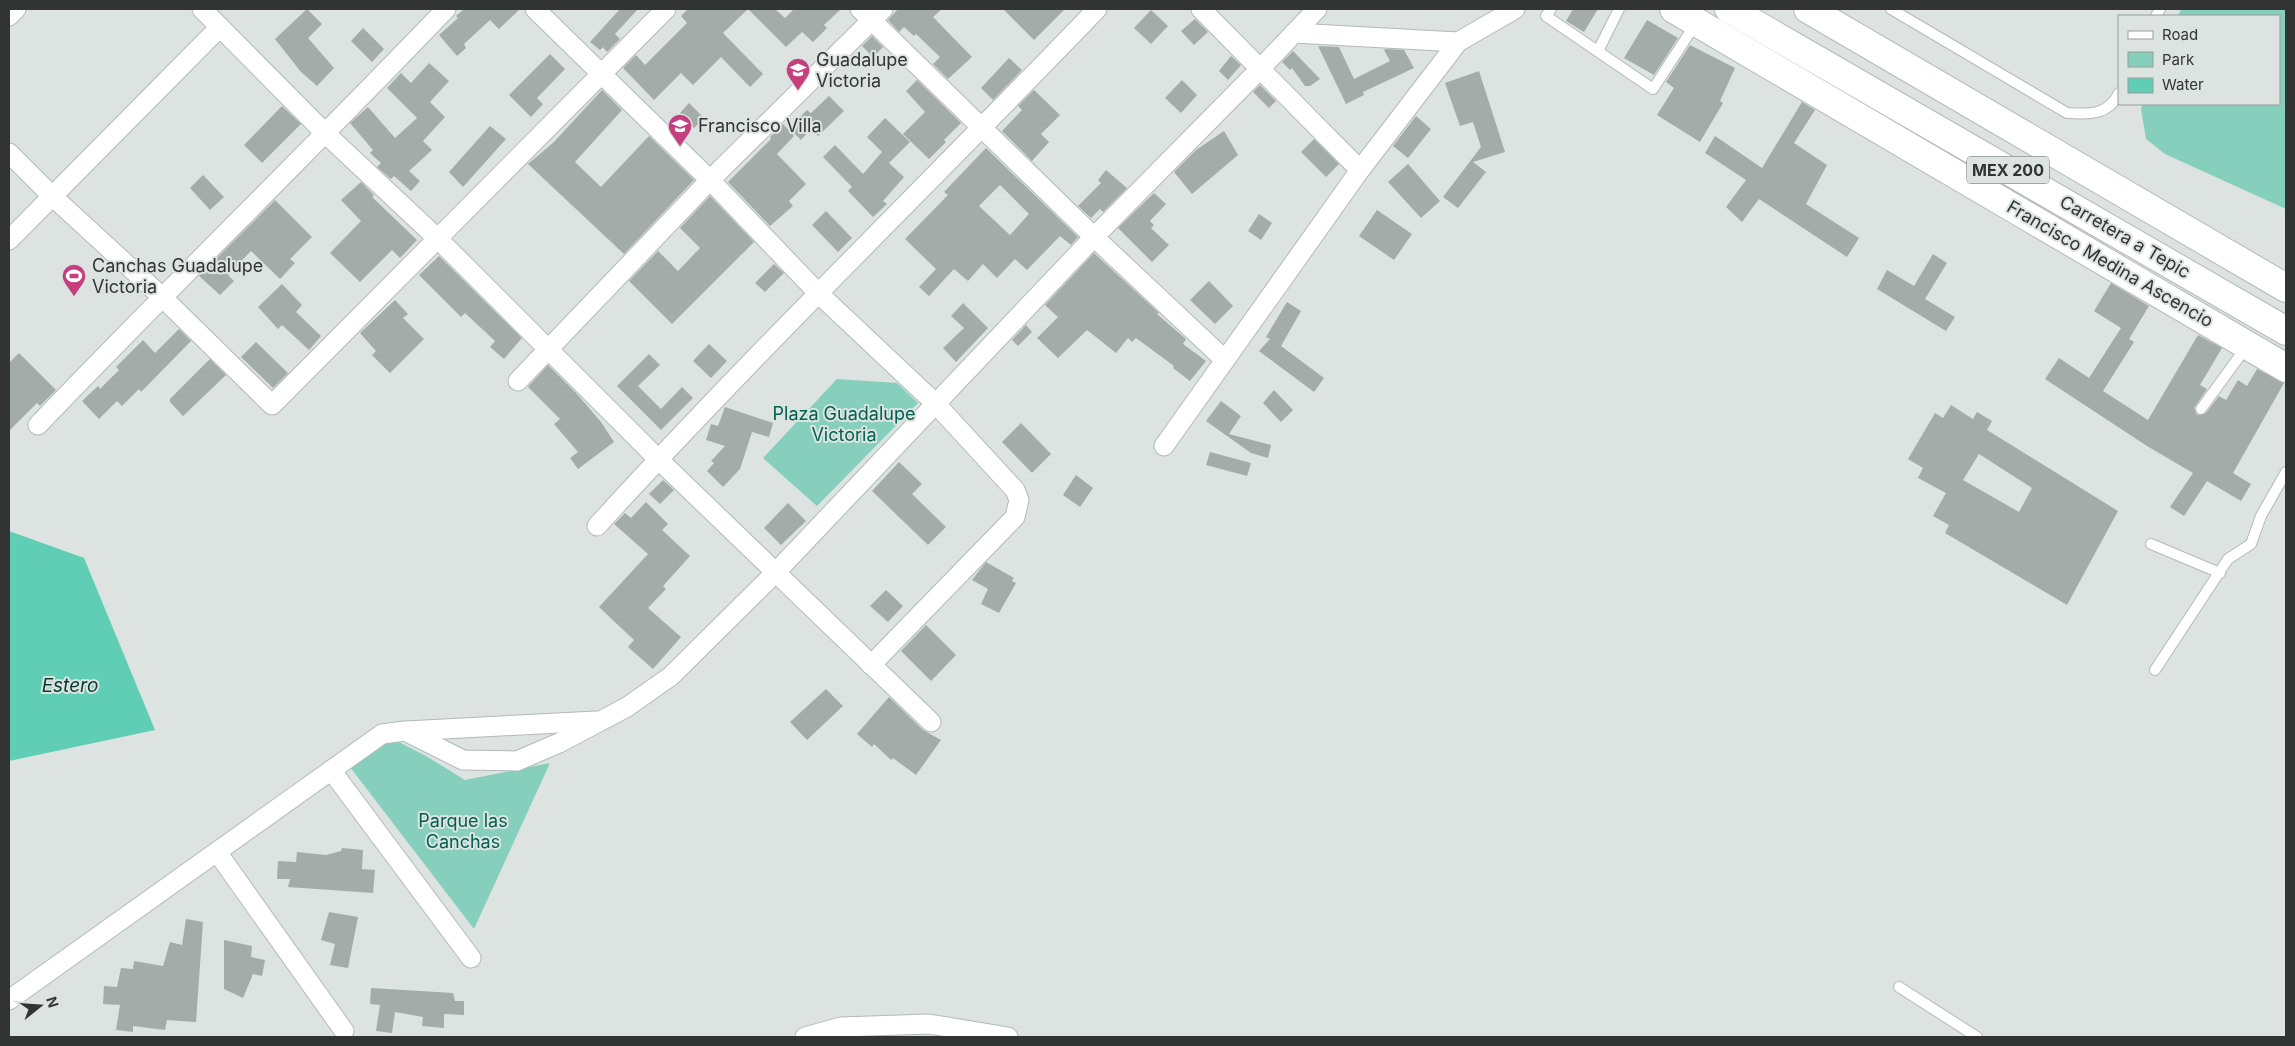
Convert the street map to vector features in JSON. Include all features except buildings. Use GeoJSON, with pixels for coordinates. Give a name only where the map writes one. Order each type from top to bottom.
{"type":"FeatureCollection","features":[{"type":"Feature","properties":{"kind":"highway","name":"Carretera a Tepic"},"geometry":{"type":"LineString","coordinates":[[1729,9],[2286,331]]}},
{"type":"Feature","properties":{"kind":"highway","name":"MEX 200"},"geometry":{"type":"LineString","coordinates":[[1808,9],[2286,288]]}},
{"type":"Feature","properties":{"kind":"highway","name":"Francisco Medina Ascencio"},"geometry":{"type":"LineString","coordinates":[[1685,15],[2286,368]]}},
{"type":"Feature","properties":{"kind":"highway"},"geometry":{"type":"LineString","coordinates":[[1896,139],[1992,161]]}},
{"type":"Feature","properties":{"kind":"street"},"geometry":{"type":"LineString","coordinates":[[9,16],[16,9]]}},
{"type":"Feature","properties":{"kind":"street"},"geometry":{"type":"LineString","coordinates":[[202,9],[326,134],[438,239],[658,459],[931,722]]}},
{"type":"Feature","properties":{"kind":"street"},"geometry":{"type":"LineString","coordinates":[[38,425],[161,296],[326,134],[446,9]]}},
{"type":"Feature","properties":{"kind":"street"},"geometry":{"type":"LineString","coordinates":[[535,9],[710,180],[818,293],[935,403],[1015,490],[1019,500],[1014,517],[871,665]]}},
{"type":"Feature","properties":{"kind":"street"},"geometry":{"type":"LineString","coordinates":[[9,153],[52,196],[161,296],[272,405],[666,9]]}},
{"type":"Feature","properties":{"kind":"street"},"geometry":{"type":"LineString","coordinates":[[597,526],[658,459],[818,293],[984,127],[1098,9]]}},
{"type":"Feature","properties":{"kind":"street"},"geometry":{"type":"LineString","coordinates":[[1201,9],[1360,170]]}},
{"type":"Feature","properties":{"kind":"street"},"geometry":{"type":"LineString","coordinates":[[404,731],[463,760],[517,761],[559,743],[627,707],[671,676],[776,572],[1094,237],[1261,68],[1316,9]]}},
{"type":"Feature","properties":{"kind":"street"},"geometry":{"type":"LineString","coordinates":[[1164,446],[1360,170],[1458,42],[1515,9]]}},
{"type":"Feature","properties":{"kind":"street"},"geometry":{"type":"LineString","coordinates":[[518,381],[547,348],[872,13],[1094,237],[1225,360]]}},
{"type":"Feature","properties":{"kind":"street"},"geometry":{"type":"LineString","coordinates":[[9,240],[220,27]]}},
{"type":"Feature","properties":{"kind":"street"},"geometry":{"type":"LineString","coordinates":[[1294,32],[1458,42]]}},
{"type":"Feature","properties":{"kind":"street"},"geometry":{"type":"LineString","coordinates":[[9,1000],[382,734],[404,731],[600,721]]}},
{"type":"Feature","properties":{"kind":"street"},"geometry":{"type":"LineString","coordinates":[[332,770],[471,958]]}},
{"type":"Feature","properties":{"kind":"street"},"geometry":{"type":"LineString","coordinates":[[217,852],[344,1032]]}},
{"type":"Feature","properties":{"kind":"street"},"geometry":{"type":"LineString","coordinates":[[805,1037],[841,1027],[929,1024],[1008,1037]]}},
{"type":"Feature","properties":{"kind":"lane"},"geometry":{"type":"LineString","coordinates":[[1551,9],[1546,16],[1653,89],[1685,15]]}},
{"type":"Feature","properties":{"kind":"lane"},"geometry":{"type":"LineString","coordinates":[[1598,51],[1619,9]]}},
{"type":"Feature","properties":{"kind":"lane"},"geometry":{"type":"LineString","coordinates":[[1891,9],[2067,113],[2093,115],[2115,101],[2118,95]]}},
{"type":"Feature","properties":{"kind":"lane"},"geometry":{"type":"LineString","coordinates":[[2201,409],[2247,345]]}},
{"type":"Feature","properties":{"kind":"lane"},"geometry":{"type":"LineString","coordinates":[[2155,670],[2228,559],[2251,544],[2261,516],[2286,472]]}},
{"type":"Feature","properties":{"kind":"lane"},"geometry":{"type":"LineString","coordinates":[[2151,544],[2220,572]]}},
{"type":"Feature","properties":{"kind":"lane"},"geometry":{"type":"LineString","coordinates":[[1899,987],[1977,1037]]}},
{"type":"Feature","properties":{"kind":"green space"},"geometry":{"type":"Polygon","coordinates":[[[2181,9],[2286,9],[2286,209],[2165,154],[2146,139],[2141,109],[2143,105],[2280,105],[2280,15],[2178,15],[2181,9]]]}},
{"type":"Feature","properties":{"kind":"green space","name":"Plaza Guadalupe Victoria"},"geometry":{"type":"Polygon","coordinates":[[[837,379],[897,383],[918,403],[817,506],[763,458],[837,379]]]}},
{"type":"Feature","properties":{"kind":"green space","name":"Parque las Canchas"},"geometry":{"type":"Polygon","coordinates":[[[389,737],[426,756],[465,780],[550,763],[474,929],[350,767],[389,737]]]}},
{"type":"Feature","properties":{"kind":"water","name":"Estero"},"geometry":{"type":"Polygon","coordinates":[[[9,531],[84,558],[155,730],[9,761],[9,531]]]}},
{"type":"Feature","properties":{"kind":"place","name":"Guadalupe Victoria"},"geometry":{"type":"Point","coordinates":[798,91]}},
{"type":"Feature","properties":{"kind":"place","name":"Francisco Villa"},"geometry":{"type":"Point","coordinates":[680,147]}},
{"type":"Feature","properties":{"kind":"place","name":"Canchas Guadalupe Victoria"},"geometry":{"type":"Point","coordinates":[74,297]}}]}
